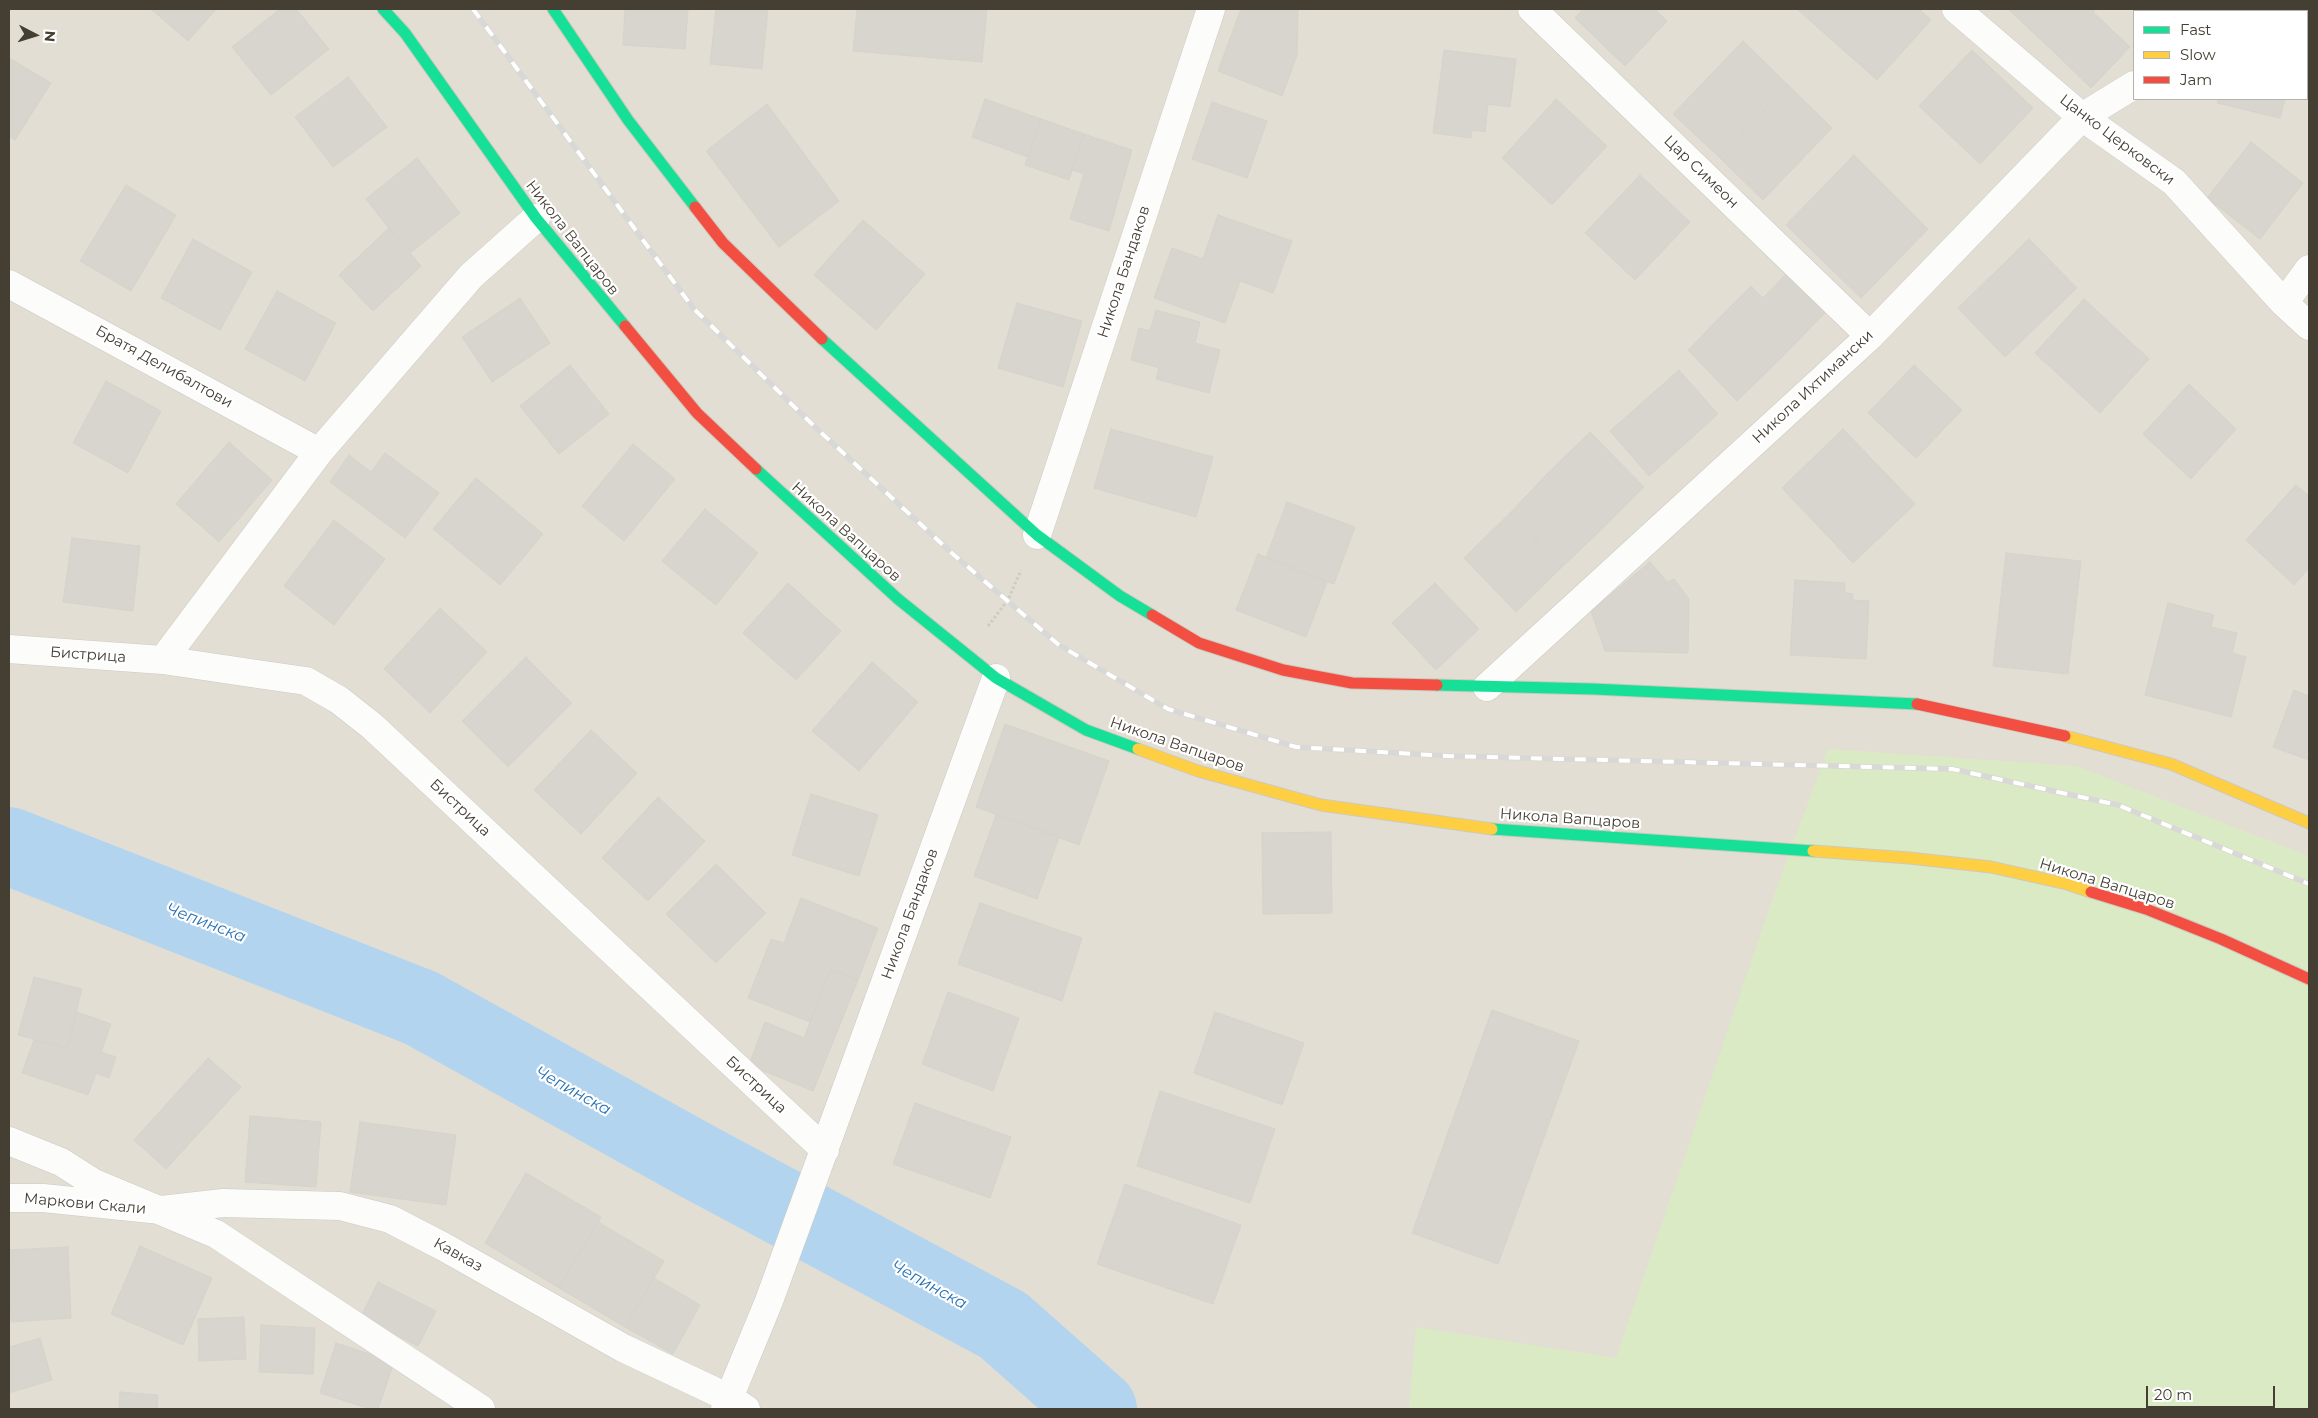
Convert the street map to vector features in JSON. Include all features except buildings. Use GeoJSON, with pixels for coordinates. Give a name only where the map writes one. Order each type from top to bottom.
{"type":"FeatureCollection","features":[{"type":"Feature","properties":{"kind":"street","name":"Никола Вапцаров"},"geometry":{"type":"LineString","coordinates":[[383,9],[405,33],[536,218],[697,413],[799,511],[898,598],[967,655],[996,678],[1086,730],[1198,771],[1321,805],[1474,828],[1899,857],[1991,867],[2067,884],[2146,908],[2221,939],[2309,979]]}},
{"type":"Feature","properties":{"kind":"street"},"geometry":{"type":"LineString","coordinates":[[552,9],[628,120],[723,243],[853,369],[1037,535],[1120,596],[1199,642],[1283,670],[1352,683],[1487,686],[1923,704],[2091,742],[2171,764],[2309,823]]}},
{"type":"Feature","properties":{"kind":"street","name":"Никола Бандаков"},"geometry":{"type":"LineString","coordinates":[[1037,535],[1211,9]]}},
{"type":"Feature","properties":{"kind":"street","name":"Цар Симеон"},"geometry":{"type":"LineString","coordinates":[[1532,9],[1870,336]]}},
{"type":"Feature","properties":{"kind":"street","name":"Цанко Церковски"},"geometry":{"type":"LineString","coordinates":[[1956,9],[2082,117],[2174,182],[2284,302],[2309,326]]}},
{"type":"Feature","properties":{"kind":"street","name":"Никола Ихтимански"},"geometry":{"type":"LineString","coordinates":[[1487,686],[1870,336],[2082,117],[2133,86]]}},
{"type":"Feature","properties":{"kind":"street"},"geometry":{"type":"LineString","coordinates":[[163,660],[319,452],[472,276],[536,218]]}},
{"type":"Feature","properties":{"kind":"street"},"geometry":{"type":"LineString","coordinates":[[2284,302],[2309,269]]}},
{"type":"Feature","properties":{"kind":"street","name":"Братя Делибалтови"},"geometry":{"type":"LineString","coordinates":[[9,284],[319,452]]}},
{"type":"Feature","properties":{"kind":"street","name":"Бистрица"},"geometry":{"type":"LineString","coordinates":[[9,649],[163,660],[306,682],[339,700],[372,726],[822,1156]]}},
{"type":"Feature","properties":{"kind":"street","name":"Никола Бандаков"},"geometry":{"type":"LineString","coordinates":[[734,1406],[769,1301],[996,678]]}},
{"type":"Feature","properties":{"kind":"street"},"geometry":{"type":"LineString","coordinates":[[9,1141],[61,1162],[94,1183],[216,1234],[250,1254],[481,1409]]}},
{"type":"Feature","properties":{"kind":"street","name":"Маркови Скали"},"geometry":{"type":"LineString","coordinates":[[9,1198],[43,1198],[162,1210]]}},
{"type":"Feature","properties":{"kind":"street","name":"Кавказ"},"geometry":{"type":"LineString","coordinates":[[162,1210],[223,1203],[290,1204],[340,1206],[390,1219],[444,1247],[623,1348],[734,1406]]}},
{"type":"Feature","properties":{"kind":"path"},"geometry":{"type":"LineString","coordinates":[[967,655],[1008,600],[1037,535]]}},
{"type":"Feature","properties":{"kind":"shaded area"},"geometry":{"type":"Polygon","coordinates":[[[9,9],[2309,9],[2309,1409],[9,1409],[9,9]]]}},
{"type":"Feature","properties":{"kind":"green space"},"geometry":{"type":"Polygon","coordinates":[[[1828,749],[2076,766],[2309,856],[2309,1409],[1409,1409],[1416,1327],[1616,1358],[1776,889],[1828,749]]]}},
{"type":"Feature","properties":{"kind":"waterway","name":"Чепинска"},"geometry":{"type":"LineString","coordinates":[[9,846],[421,1008],[697,1161],[1003,1325],[1098,1409]]}},
{"type":"Feature","properties":{"kind":"railway"},"geometry":{"type":"LineString","coordinates":[[473,9],[693,308],[815,427],[954,555],[1059,645],[1168,709],[1296,747],[1448,756],[1952,769],[2118,805],[2309,884]]}},
{"type":"Feature","properties":{"kind":"traffic: fast"},"geometry":{"type":"LineString","coordinates":[[383,9],[405,33],[536,218],[625,326]]}},
{"type":"Feature","properties":{"kind":"traffic: fast"},"geometry":{"type":"LineString","coordinates":[[553,9],[628,120],[695,207]]}},
{"type":"Feature","properties":{"kind":"traffic: fast"},"geometry":{"type":"LineString","coordinates":[[822,339],[1037,535],[1120,596],[1152,615]]}},
{"type":"Feature","properties":{"kind":"traffic: fast"},"geometry":{"type":"LineString","coordinates":[[756,469],[898,599],[996,678],[1086,730],[1138,749]]}},
{"type":"Feature","properties":{"kind":"traffic: fast"},"geometry":{"type":"LineString","coordinates":[[1437,685],[1593,689],[1917,704]]}},
{"type":"Feature","properties":{"kind":"traffic: fast"},"geometry":{"type":"LineString","coordinates":[[1492,829],[1813,851]]}},
{"type":"Feature","properties":{"kind":"traffic: slow"},"geometry":{"type":"LineString","coordinates":[[2065,736],[2171,764],[2309,823]]}},
{"type":"Feature","properties":{"kind":"traffic: slow"},"geometry":{"type":"LineString","coordinates":[[1138,749],[1198,771],[1321,805],[1492,829]]}},
{"type":"Feature","properties":{"kind":"traffic: slow"},"geometry":{"type":"LineString","coordinates":[[1813,851],[1909,858],[1991,867],[2067,884],[2091,892]]}},
{"type":"Feature","properties":{"kind":"traffic: jam"},"geometry":{"type":"LineString","coordinates":[[695,207],[723,243],[822,339]]}},
{"type":"Feature","properties":{"kind":"traffic: jam"},"geometry":{"type":"LineString","coordinates":[[625,326],[697,413],[756,469]]}},
{"type":"Feature","properties":{"kind":"traffic: jam"},"geometry":{"type":"LineString","coordinates":[[1152,615],[1199,643],[1283,670],[1352,683],[1437,685]]}},
{"type":"Feature","properties":{"kind":"traffic: jam"},"geometry":{"type":"LineString","coordinates":[[1917,704],[2065,736]]}},
{"type":"Feature","properties":{"kind":"traffic: jam"},"geometry":{"type":"LineString","coordinates":[[2091,892],[2146,909],[2221,939],[2309,979]]}}]}
